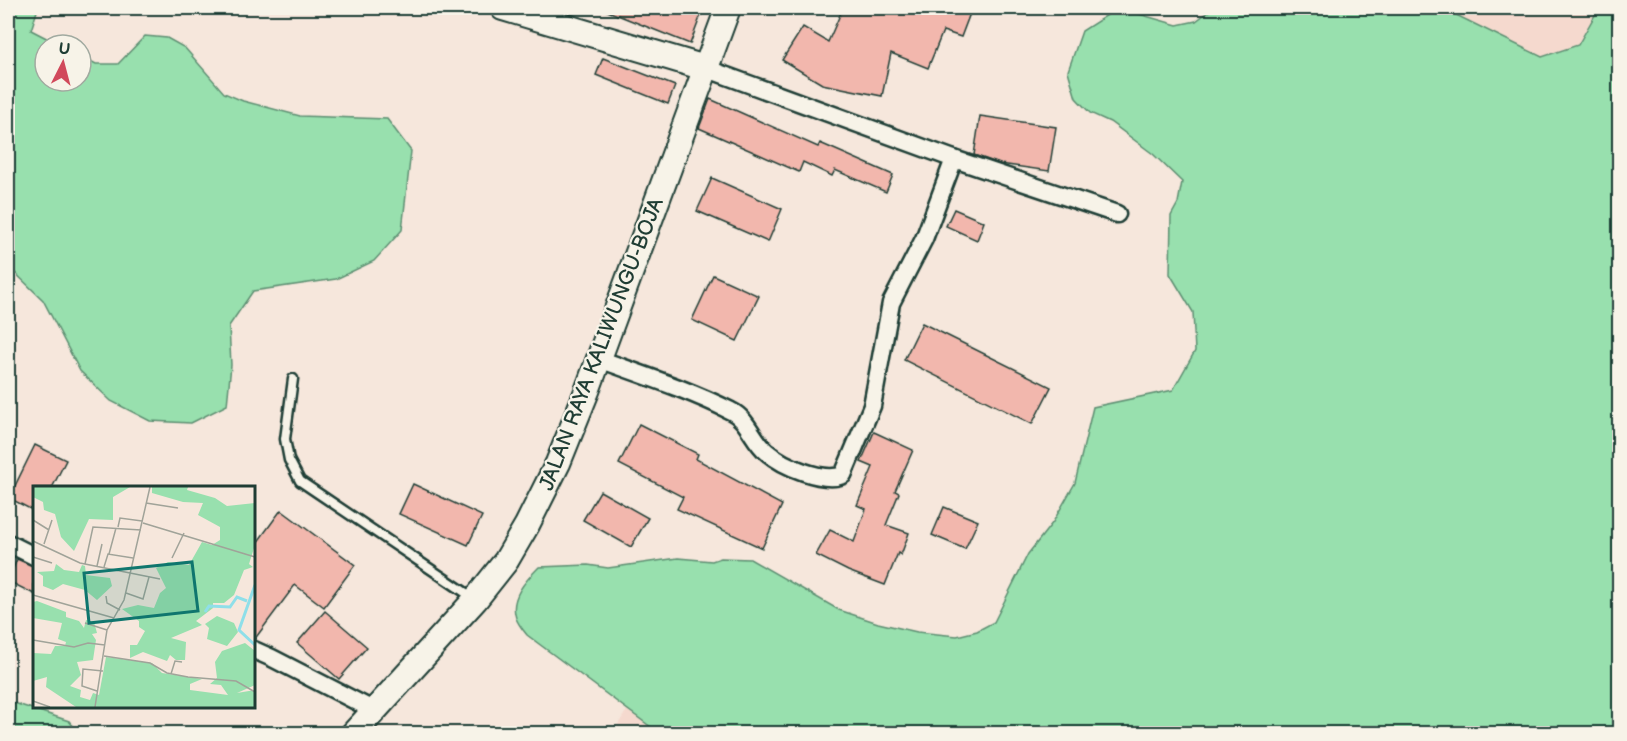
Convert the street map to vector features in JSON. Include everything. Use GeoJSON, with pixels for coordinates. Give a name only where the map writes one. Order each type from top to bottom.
{"type":"FeatureCollection","features":[{"type":"Feature","properties":{"kind":"main road"},"geometry":{"type":"LineString","coordinates":[[503,8],[705,68]]}},
{"type":"Feature","properties":{"kind":"main road","name":"JALAN RAYA KALIWUNGU-BOJA"},"geometry":{"type":"LineString","coordinates":[[353,734],[475,600],[506,561],[528,525],[558,463],[599,359],[728,8]]}},
{"type":"Feature","properties":{"kind":"street"},"geometry":{"type":"LineString","coordinates":[[705,68],[954,159],[1117,214]]}},
{"type":"Feature","properties":{"kind":"street"},"geometry":{"type":"LineString","coordinates":[[599,359],[705,399],[735,413],[767,452],[798,470],[821,476],[843,475],[872,406],[891,303],[924,239],[954,159]]}},
{"type":"Feature","properties":{"kind":"street"},"geometry":{"type":"LineString","coordinates":[[8,543],[33,556]]}},
{"type":"Feature","properties":{"kind":"street"},"geometry":{"type":"LineString","coordinates":[[255,651],[375,711]]}},
{"type":"Feature","properties":{"kind":"lane"},"geometry":{"type":"LineString","coordinates":[[293,379],[285,439],[289,460],[300,481],[475,600]]}},
{"type":"Feature","properties":{"kind":"shaded area"},"geometry":{"type":"Polygon","coordinates":[[[1442,8],[1599,8],[1578,45],[1542,57],[1442,8]]]}},
{"type":"Feature","properties":{"kind":"shaded area"},"geometry":{"type":"Polygon","coordinates":[[[627,710],[659,733],[612,734],[627,710]]]}},
{"type":"Feature","properties":{"kind":"green space"},"geometry":{"type":"Polygon","coordinates":[[[8,8],[38,8],[31,30],[37,33],[33,33],[33,93],[93,93],[93,62],[118,64],[145,36],[167,38],[185,48],[224,93],[243,101],[300,116],[387,119],[411,151],[402,230],[374,261],[336,279],[253,291],[229,326],[231,365],[227,405],[191,423],[150,421],[111,401],[80,371],[43,300],[8,266],[8,8]]]}},
{"type":"Feature","properties":{"kind":"green space"},"geometry":{"type":"Polygon","coordinates":[[[1118,8],[1177,25],[1196,21],[1213,8],[1442,8],[1542,57],[1578,45],[1599,8],[1619,8],[1619,733],[659,733],[527,635],[521,627],[514,611],[515,603],[524,584],[539,567],[588,565],[608,568],[678,558],[712,561],[721,558],[750,559],[839,610],[878,623],[917,632],[957,636],[977,631],[994,622],[1028,554],[1053,522],[1075,483],[1093,407],[1173,390],[1195,351],[1193,312],[1170,274],[1171,216],[1178,203],[1182,182],[1153,154],[1110,122],[1090,113],[1076,98],[1068,71],[1082,31],[1118,8]]]}},
{"type":"Feature","properties":{"kind":"green space"},"geometry":{"type":"Polygon","coordinates":[[[8,701],[69,721],[79,733],[8,733],[8,701]]]}},
{"type":"Feature","properties":{"kind":"building"},"geometry":{"type":"Polygon","coordinates":[[[600,8],[681,8],[701,15],[690,44],[600,8]]]}},
{"type":"Feature","properties":{"kind":"building"},"geometry":{"type":"Polygon","coordinates":[[[843,8],[972,8],[961,37],[943,31],[928,68],[891,53],[882,96],[822,84],[782,60],[803,27],[828,42],[843,8]]]}},
{"type":"Feature","properties":{"kind":"building"},"geometry":{"type":"Polygon","coordinates":[[[603,58],[675,86],[668,104],[596,75],[603,58]]]}},
{"type":"Feature","properties":{"kind":"building"},"geometry":{"type":"Polygon","coordinates":[[[710,99],[818,147],[820,143],[893,175],[886,192],[835,170],[832,176],[803,162],[799,172],[699,128],[710,99]]]}},
{"type":"Feature","properties":{"kind":"building"},"geometry":{"type":"Polygon","coordinates":[[[980,116],[1056,127],[1049,171],[1000,164],[974,155],[980,116]]]}},
{"type":"Feature","properties":{"kind":"building"},"geometry":{"type":"Polygon","coordinates":[[[712,178],[782,209],[768,242],[697,211],[712,178]]]}},
{"type":"Feature","properties":{"kind":"building"},"geometry":{"type":"Polygon","coordinates":[[[954,209],[984,222],[977,240],[946,226],[954,209]]]}},
{"type":"Feature","properties":{"kind":"building"},"geometry":{"type":"Polygon","coordinates":[[[713,275],[759,296],[737,341],[692,320],[713,275]]]}},
{"type":"Feature","properties":{"kind":"building"},"geometry":{"type":"Polygon","coordinates":[[[922,323],[1051,387],[1032,424],[904,360],[922,323]]]}},
{"type":"Feature","properties":{"kind":"building"},"geometry":{"type":"Polygon","coordinates":[[[639,424],[698,454],[696,459],[782,505],[762,548],[677,509],[683,497],[619,464],[639,424]]]}},
{"type":"Feature","properties":{"kind":"building"},"geometry":{"type":"Polygon","coordinates":[[[874,432],[913,450],[895,491],[899,493],[886,525],[909,533],[901,555],[898,553],[885,585],[848,571],[816,555],[830,530],[854,542],[866,509],[857,505],[873,467],[861,462],[874,432]]]}},
{"type":"Feature","properties":{"kind":"building"},"geometry":{"type":"Polygon","coordinates":[[[35,445],[66,460],[53,486],[33,486],[33,510],[9,498],[35,445]]]}},
{"type":"Feature","properties":{"kind":"building"},"geometry":{"type":"Polygon","coordinates":[[[413,484],[482,516],[468,545],[399,514],[413,484]]]}},
{"type":"Feature","properties":{"kind":"building"},"geometry":{"type":"Polygon","coordinates":[[[600,491],[648,518],[631,547],[583,520],[600,491]]]}},
{"type":"Feature","properties":{"kind":"building"},"geometry":{"type":"Polygon","coordinates":[[[944,507],[978,521],[965,549],[932,535],[944,507]]]}},
{"type":"Feature","properties":{"kind":"building"},"geometry":{"type":"Polygon","coordinates":[[[281,510],[355,565],[324,607],[295,585],[255,639],[255,546],[281,510]]]}},
{"type":"Feature","properties":{"kind":"building"},"geometry":{"type":"Polygon","coordinates":[[[17,559],[33,566],[33,594],[8,581],[17,559]]]}},
{"type":"Feature","properties":{"kind":"building"},"geometry":{"type":"Polygon","coordinates":[[[325,611],[367,647],[339,679],[297,643],[325,611]]]}}]}
